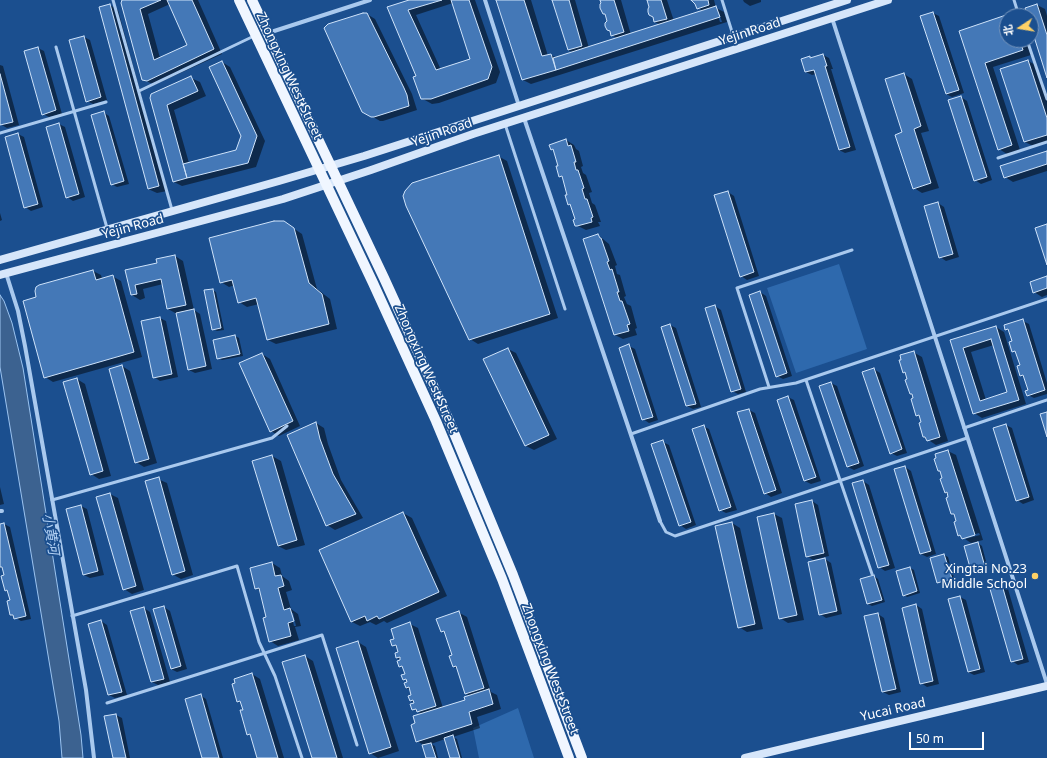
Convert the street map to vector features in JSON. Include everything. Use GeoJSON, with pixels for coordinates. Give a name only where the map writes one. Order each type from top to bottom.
{"type":"FeatureCollection","features":[{"type":"Feature","properties":{"kind":"main road","name":"Zhongxing West Street"},"geometry":{"type":"LineString","coordinates":[[239,0],[413,369],[461,480],[516,615],[569,758]]}},
{"type":"Feature","properties":{"kind":"main road","name":"Zhongxing West Street"},"geometry":{"type":"LineString","coordinates":[[252,0],[420,357],[469,469],[530,618],[582,758]]}},
{"type":"Feature","properties":{"kind":"street"},"geometry":{"type":"LineString","coordinates":[[268,33],[370,0]]}},
{"type":"Feature","properties":{"kind":"street"},"geometry":{"type":"LineString","coordinates":[[485,0],[519,106]]}},
{"type":"Feature","properties":{"kind":"street","name":"Yejin Road"},"geometry":{"type":"LineString","coordinates":[[0,260],[319,170],[847,0]]}},
{"type":"Feature","properties":{"kind":"street","name":"Yejin Road"},"geometry":{"type":"LineString","coordinates":[[3,274],[283,199],[505,124],[888,0]]}},
{"type":"Feature","properties":{"kind":"street"},"geometry":{"type":"LineString","coordinates":[[832,18],[1047,685]]}},
{"type":"Feature","properties":{"kind":"street"},"geometry":{"type":"LineString","coordinates":[[524,118],[660,521]]}},
{"type":"Feature","properties":{"kind":"street"},"geometry":{"type":"LineString","coordinates":[[3,274],[18,311],[25,346],[86,690],[94,758]]}},
{"type":"Feature","properties":{"kind":"street","name":"Yucai Road"},"geometry":{"type":"LineString","coordinates":[[745,758],[1047,685]]}},
{"type":"Feature","properties":{"kind":"lane"},"geometry":{"type":"LineString","coordinates":[[113,0],[173,211]]}},
{"type":"Feature","properties":{"kind":"lane"},"geometry":{"type":"LineString","coordinates":[[722,0],[734,37]]}},
{"type":"Feature","properties":{"kind":"lane"},"geometry":{"type":"LineString","coordinates":[[139,91],[256,35]]}},
{"type":"Feature","properties":{"kind":"lane"},"geometry":{"type":"LineString","coordinates":[[56,47],[107,230]]}},
{"type":"Feature","properties":{"kind":"lane"},"geometry":{"type":"LineString","coordinates":[[1030,48],[1047,98]]}},
{"type":"Feature","properties":{"kind":"lane"},"geometry":{"type":"LineString","coordinates":[[0,133],[106,102]]}},
{"type":"Feature","properties":{"kind":"lane"},"geometry":{"type":"LineString","coordinates":[[505,124],[565,309]]}},
{"type":"Feature","properties":{"kind":"lane"},"geometry":{"type":"LineString","coordinates":[[998,158],[1047,142]]}},
{"type":"Feature","properties":{"kind":"lane"},"geometry":{"type":"LineString","coordinates":[[769,387],[737,288],[852,250]]}},
{"type":"Feature","properties":{"kind":"lane"},"geometry":{"type":"LineString","coordinates":[[631,434],[769,387],[806,380],[1047,299]]}},
{"type":"Feature","properties":{"kind":"lane"},"geometry":{"type":"LineString","coordinates":[[806,380],[872,574]]}},
{"type":"Feature","properties":{"kind":"lane"},"geometry":{"type":"LineString","coordinates":[[964,428],[1047,400]]}},
{"type":"Feature","properties":{"kind":"lane"},"geometry":{"type":"LineString","coordinates":[[52,500],[272,438],[287,426]]}},
{"type":"Feature","properties":{"kind":"lane"},"geometry":{"type":"LineString","coordinates":[[660,521],[666,532],[675,536],[967,438]]}},
{"type":"Feature","properties":{"kind":"lane"},"geometry":{"type":"LineString","coordinates":[[72,616],[237,566],[255,630],[275,676],[302,758]]}},
{"type":"Feature","properties":{"kind":"lane"},"geometry":{"type":"LineString","coordinates":[[107,703],[322,635],[357,745]]}},
{"type":"Feature","properties":{"kind":"shaded area"},"geometry":{"type":"Polygon","coordinates":[[[839,264],[867,349],[796,373],[767,288],[839,264]]]}},
{"type":"Feature","properties":{"kind":"shaded area"},"geometry":{"type":"Polygon","coordinates":[[[0,295],[4,301],[12,323],[23,368],[81,735],[83,758],[62,758],[59,721],[0,367],[0,295]]]}},
{"type":"Feature","properties":{"kind":"shaded area"},"geometry":{"type":"Polygon","coordinates":[[[518,708],[534,758],[479,758],[473,728],[518,708]]]}},
{"type":"Feature","properties":{"kind":"building"},"geometry":{"type":"Polygon","coordinates":[[[122,0],[161,0],[140,9],[154,60],[187,45],[167,0],[192,0],[214,49],[147,81],[142,80],[121,3],[122,0]]]}},
{"type":"Feature","properties":{"kind":"building"},"geometry":{"type":"Polygon","coordinates":[[[409,0],[442,0],[408,10],[436,70],[470,59],[451,0],[469,0],[492,67],[488,79],[431,99],[421,99],[413,77],[416,76],[387,7],[409,0]]]}},
{"type":"Feature","properties":{"kind":"building"},"geometry":{"type":"Polygon","coordinates":[[[496,0],[524,0],[542,56],[551,54],[556,70],[522,80],[496,0]]]}},
{"type":"Feature","properties":{"kind":"building"},"geometry":{"type":"Polygon","coordinates":[[[552,0],[569,0],[582,46],[568,50],[552,0]]]}},
{"type":"Feature","properties":{"kind":"building"},"geometry":{"type":"Polygon","coordinates":[[[600,0],[614,0],[624,32],[611,36],[610,31],[607,30],[605,26],[607,21],[605,14],[603,14],[600,8],[600,0]]]}},
{"type":"Feature","properties":{"kind":"building"},"geometry":{"type":"Polygon","coordinates":[[[647,0],[661,0],[667,19],[654,22],[653,17],[649,15],[648,12],[649,7],[647,0]]]}},
{"type":"Feature","properties":{"kind":"building"},"geometry":{"type":"Polygon","coordinates":[[[691,0],[708,0],[709,5],[697,9],[691,0]]]}},
{"type":"Feature","properties":{"kind":"building"},"geometry":{"type":"Polygon","coordinates":[[[110,4],[159,186],[148,189],[99,7],[110,4]]]}},
{"type":"Feature","properties":{"kind":"building"},"geometry":{"type":"Polygon","coordinates":[[[1037,4],[1038,8],[1025,8],[1037,4]]]}},
{"type":"Feature","properties":{"kind":"building"},"geometry":{"type":"Polygon","coordinates":[[[716,6],[720,17],[556,70],[553,58],[716,6]]]}},
{"type":"Feature","properties":{"kind":"building"},"geometry":{"type":"Polygon","coordinates":[[[1039,10],[1047,35],[1047,78],[1038,48],[1039,48],[1039,10]]]}},
{"type":"Feature","properties":{"kind":"building"},"geometry":{"type":"Polygon","coordinates":[[[933,12],[959,90],[946,94],[920,16],[933,12]]]}},
{"type":"Feature","properties":{"kind":"building"},"geometry":{"type":"Polygon","coordinates":[[[367,13],[369,17],[404,88],[409,106],[374,117],[362,112],[324,28],[328,24],[367,13]]]}},
{"type":"Feature","properties":{"kind":"building"},"geometry":{"type":"Polygon","coordinates":[[[999,17],[999,48],[1022,48],[1023,50],[985,63],[1012,145],[998,150],[959,31],[999,17]]]}},
{"type":"Feature","properties":{"kind":"building"},"geometry":{"type":"Polygon","coordinates":[[[84,36],[101,97],[86,102],[69,40],[84,36]]]}},
{"type":"Feature","properties":{"kind":"building"},"geometry":{"type":"Polygon","coordinates":[[[38,47],[56,110],[42,115],[24,51],[38,47]]]}},
{"type":"Feature","properties":{"kind":"building"},"geometry":{"type":"Polygon","coordinates":[[[823,54],[827,66],[825,66],[850,147],[839,150],[814,70],[805,72],[801,59],[823,54]]]}},
{"type":"Feature","properties":{"kind":"building"},"geometry":{"type":"Polygon","coordinates":[[[1028,60],[1047,118],[1047,135],[1024,142],[1000,69],[1028,60]]]}},
{"type":"Feature","properties":{"kind":"building"},"geometry":{"type":"Polygon","coordinates":[[[222,61],[257,136],[248,163],[187,178],[183,164],[236,150],[241,136],[209,67],[222,61]]]}},
{"type":"Feature","properties":{"kind":"building"},"geometry":{"type":"Polygon","coordinates":[[[904,73],[921,126],[914,129],[931,183],[913,189],[895,135],[902,132],[885,79],[904,73]]]}},
{"type":"Feature","properties":{"kind":"building"},"geometry":{"type":"Polygon","coordinates":[[[0,74],[13,122],[0,125],[0,74]]]}},
{"type":"Feature","properties":{"kind":"building"},"geometry":{"type":"Polygon","coordinates":[[[191,76],[198,91],[167,105],[187,178],[173,182],[150,98],[151,94],[191,76]]]}},
{"type":"Feature","properties":{"kind":"building"},"geometry":{"type":"Polygon","coordinates":[[[961,96],[987,177],[974,181],[948,100],[961,96]]]}},
{"type":"Feature","properties":{"kind":"building"},"geometry":{"type":"Polygon","coordinates":[[[104,111],[124,181],[111,185],[91,115],[104,111]]]}},
{"type":"Feature","properties":{"kind":"building"},"geometry":{"type":"Polygon","coordinates":[[[59,123],[79,194],[66,198],[46,127],[59,123]]]}},
{"type":"Feature","properties":{"kind":"building"},"geometry":{"type":"Polygon","coordinates":[[[18,133],[38,204],[24,208],[5,137],[18,133]]]}},
{"type":"Feature","properties":{"kind":"building"},"geometry":{"type":"Polygon","coordinates":[[[566,139],[568,146],[571,145],[576,162],[574,162],[576,170],[578,170],[584,188],[582,189],[585,199],[587,199],[593,217],[591,218],[592,222],[577,226],[575,226],[573,220],[575,219],[565,195],[567,195],[562,176],[559,177],[556,166],[558,166],[553,149],[551,150],[549,145],[566,139]]]}},
{"type":"Feature","properties":{"kind":"building"},"geometry":{"type":"Polygon","coordinates":[[[1047,151],[1047,164],[1004,178],[1000,166],[1047,151]]]}},
{"type":"Feature","properties":{"kind":"building"},"geometry":{"type":"Polygon","coordinates":[[[499,155],[550,314],[469,340],[406,206],[403,196],[405,191],[412,183],[499,155]]]}},
{"type":"Feature","properties":{"kind":"building"},"geometry":{"type":"Polygon","coordinates":[[[728,191],[754,272],[740,277],[714,195],[728,191]]]}},
{"type":"Feature","properties":{"kind":"building"},"geometry":{"type":"Polygon","coordinates":[[[938,202],[953,254],[939,258],[924,206],[938,202]]]}},
{"type":"Feature","properties":{"kind":"building"},"geometry":{"type":"Polygon","coordinates":[[[274,221],[284,221],[294,228],[309,283],[322,294],[329,324],[267,340],[256,298],[238,303],[232,280],[220,283],[209,238],[274,221]]]}},
{"type":"Feature","properties":{"kind":"building"},"geometry":{"type":"Polygon","coordinates":[[[1047,224],[1047,265],[1035,228],[1047,224]]]}},
{"type":"Feature","properties":{"kind":"building"},"geometry":{"type":"Polygon","coordinates":[[[598,234],[601,238],[609,261],[607,262],[610,270],[612,269],[619,292],[617,292],[620,301],[622,301],[630,324],[627,325],[629,331],[614,335],[583,239],[598,234]]]}},
{"type":"Feature","properties":{"kind":"building"},"geometry":{"type":"Polygon","coordinates":[[[175,255],[186,305],[167,309],[161,279],[135,285],[137,294],[131,295],[125,270],[157,263],[156,259],[175,255]]]}},
{"type":"Feature","properties":{"kind":"building"},"geometry":{"type":"Polygon","coordinates":[[[93,270],[96,280],[113,275],[134,352],[44,378],[23,301],[36,297],[36,287],[39,285],[93,270]]]}},
{"type":"Feature","properties":{"kind":"building"},"geometry":{"type":"Polygon","coordinates":[[[1047,276],[1047,288],[1033,293],[1030,282],[1047,276]]]}},
{"type":"Feature","properties":{"kind":"building"},"geometry":{"type":"Polygon","coordinates":[[[213,289],[221,328],[212,330],[204,290],[213,289]]]}},
{"type":"Feature","properties":{"kind":"building"},"geometry":{"type":"Polygon","coordinates":[[[760,291],[787,373],[776,377],[749,295],[760,291]]]}},
{"type":"Feature","properties":{"kind":"building"},"geometry":{"type":"Polygon","coordinates":[[[715,305],[741,389],[731,392],[705,308],[715,305]]]}},
{"type":"Feature","properties":{"kind":"building"},"geometry":{"type":"Polygon","coordinates":[[[194,309],[206,366],[188,370],[176,313],[194,309]]]}},
{"type":"Feature","properties":{"kind":"building"},"geometry":{"type":"Polygon","coordinates":[[[160,317],[172,374],[153,378],[141,321],[160,317]]]}},
{"type":"Feature","properties":{"kind":"building"},"geometry":{"type":"Polygon","coordinates":[[[1023,319],[1045,390],[1027,396],[1025,391],[1028,390],[1023,375],[1020,376],[1017,366],[1020,365],[1015,351],[1012,352],[1009,342],[1012,341],[1008,329],[1005,330],[1004,325],[1023,319]]]}},
{"type":"Feature","properties":{"kind":"building"},"geometry":{"type":"Polygon","coordinates":[[[670,324],[696,404],[686,406],[661,327],[670,324]]]}},
{"type":"Feature","properties":{"kind":"building"},"geometry":{"type":"Polygon","coordinates":[[[996,326],[1019,400],[973,414],[950,340],[996,326]],[[991,339],[963,348],[980,401],[1007,392],[991,339]]]}},
{"type":"Feature","properties":{"kind":"building"},"geometry":{"type":"Polygon","coordinates":[[[235,335],[240,354],[217,359],[213,340],[235,335]]]}},
{"type":"Feature","properties":{"kind":"building"},"geometry":{"type":"Polygon","coordinates":[[[629,344],[653,417],[642,420],[619,348],[629,344]]]}},
{"type":"Feature","properties":{"kind":"building"},"geometry":{"type":"Polygon","coordinates":[[[508,348],[549,435],[525,446],[483,359],[508,348]]]}},
{"type":"Feature","properties":{"kind":"building"},"geometry":{"type":"Polygon","coordinates":[[[914,351],[940,437],[927,441],[925,437],[923,437],[919,423],[921,422],[919,415],[916,416],[911,399],[913,398],[912,394],[910,394],[905,380],[907,379],[905,372],[903,373],[899,360],[901,360],[900,355],[914,351]]]}},
{"type":"Feature","properties":{"kind":"building"},"geometry":{"type":"Polygon","coordinates":[[[262,353],[293,421],[270,432],[239,363],[262,353]]]}},
{"type":"Feature","properties":{"kind":"building"},"geometry":{"type":"Polygon","coordinates":[[[122,365],[149,459],[135,463],[109,369],[122,365]]]}},
{"type":"Feature","properties":{"kind":"building"},"geometry":{"type":"Polygon","coordinates":[[[874,368],[902,449],[890,454],[862,372],[874,368]]]}},
{"type":"Feature","properties":{"kind":"building"},"geometry":{"type":"Polygon","coordinates":[[[77,378],[103,471],[90,475],[63,382],[77,378]]]}},
{"type":"Feature","properties":{"kind":"building"},"geometry":{"type":"Polygon","coordinates":[[[831,382],[859,463],[847,467],[819,386],[831,382]]]}},
{"type":"Feature","properties":{"kind":"building"},"geometry":{"type":"Polygon","coordinates":[[[788,396],[816,477],[804,481],[777,400],[788,396]]]}},
{"type":"Feature","properties":{"kind":"building"},"geometry":{"type":"Polygon","coordinates":[[[749,409],[776,490],[764,494],[737,412],[749,409]]]}},
{"type":"Feature","properties":{"kind":"building"},"geometry":{"type":"Polygon","coordinates":[[[1047,412],[1047,437],[1040,414],[1047,412]]]}},
{"type":"Feature","properties":{"kind":"building"},"geometry":{"type":"Polygon","coordinates":[[[316,422],[320,439],[333,474],[356,514],[326,526],[287,435],[316,422]]]}},
{"type":"Feature","properties":{"kind":"building"},"geometry":{"type":"Polygon","coordinates":[[[1006,424],[1029,497],[1016,501],[993,428],[1006,424]]]}},
{"type":"Feature","properties":{"kind":"building"},"geometry":{"type":"Polygon","coordinates":[[[704,425],[731,507],[719,511],[692,429],[704,425]]]}},
{"type":"Feature","properties":{"kind":"building"},"geometry":{"type":"Polygon","coordinates":[[[663,440],[691,522],[679,526],[651,444],[663,440]]]}},
{"type":"Feature","properties":{"kind":"building"},"geometry":{"type":"Polygon","coordinates":[[[948,450],[975,535],[962,539],[960,535],[958,536],[954,522],[956,521],[954,514],[951,514],[946,498],[948,497],[947,492],[945,493],[940,479],[942,478],[940,471],[938,471],[934,459],[936,458],[935,454],[948,450]]]}},
{"type":"Feature","properties":{"kind":"building"},"geometry":{"type":"Polygon","coordinates":[[[272,455],[297,540],[278,546],[252,461],[272,455]]]}},
{"type":"Feature","properties":{"kind":"building"},"geometry":{"type":"Polygon","coordinates":[[[905,466],[931,551],[920,554],[894,469],[905,466]]]}},
{"type":"Feature","properties":{"kind":"building"},"geometry":{"type":"Polygon","coordinates":[[[159,477],[185,571],[172,575],[145,481],[159,477]]]}},
{"type":"Feature","properties":{"kind":"building"},"geometry":{"type":"Polygon","coordinates":[[[863,480],[889,565],[878,568],[852,483],[863,480]]]}},
{"type":"Feature","properties":{"kind":"building"},"geometry":{"type":"Polygon","coordinates":[[[110,493],[136,586],[123,590],[96,497],[110,493]]]}},
{"type":"Feature","properties":{"kind":"building"},"geometry":{"type":"Polygon","coordinates":[[[812,500],[824,553],[806,557],[795,504],[812,500]]]}},
{"type":"Feature","properties":{"kind":"building"},"geometry":{"type":"Polygon","coordinates":[[[81,505],[98,571],[83,575],[66,509],[81,505]]]}},
{"type":"Feature","properties":{"kind":"building"},"geometry":{"type":"Polygon","coordinates":[[[403,512],[439,592],[379,619],[377,616],[367,621],[365,616],[351,622],[319,550],[403,512]]]}},
{"type":"Feature","properties":{"kind":"building"},"geometry":{"type":"Polygon","coordinates":[[[774,513],[797,615],[779,619],[757,517],[774,513]]]}},
{"type":"Feature","properties":{"kind":"building"},"geometry":{"type":"Polygon","coordinates":[[[732,522],[755,624],[738,628],[715,526],[732,522]]]}},
{"type":"Feature","properties":{"kind":"building"},"geometry":{"type":"Polygon","coordinates":[[[4,523],[26,616],[14,619],[13,615],[10,615],[7,601],[10,600],[7,590],[5,591],[1,576],[4,575],[2,567],[0,567],[0,524],[4,523]]]}},
{"type":"Feature","properties":{"kind":"building"},"geometry":{"type":"Polygon","coordinates":[[[978,542],[985,567],[971,571],[964,546],[978,542]]]}},
{"type":"Feature","properties":{"kind":"building"},"geometry":{"type":"Polygon","coordinates":[[[944,554],[952,579],[937,583],[930,558],[944,554]]]}},
{"type":"Feature","properties":{"kind":"building"},"geometry":{"type":"Polygon","coordinates":[[[825,558],[837,611],[819,615],[808,562],[825,558]]]}},
{"type":"Feature","properties":{"kind":"building"},"geometry":{"type":"Polygon","coordinates":[[[272,562],[275,576],[281,575],[284,586],[278,588],[284,610],[290,608],[294,621],[288,623],[291,636],[269,642],[263,618],[266,617],[259,588],[255,589],[250,568],[272,562]]]}},
{"type":"Feature","properties":{"kind":"building"},"geometry":{"type":"Polygon","coordinates":[[[910,567],[917,591],[903,596],[896,571],[910,567]]]}},
{"type":"Feature","properties":{"kind":"building"},"geometry":{"type":"Polygon","coordinates":[[[874,575],[882,600],[867,604],[860,579],[874,575]]]}},
{"type":"Feature","properties":{"kind":"building"},"geometry":{"type":"Polygon","coordinates":[[[1002,585],[1023,659],[1011,662],[990,589],[1002,585]]]}},
{"type":"Feature","properties":{"kind":"building"},"geometry":{"type":"Polygon","coordinates":[[[960,596],[980,669],[968,672],[948,599],[960,596]]]}},
{"type":"Feature","properties":{"kind":"building"},"geometry":{"type":"Polygon","coordinates":[[[916,604],[933,681],[920,684],[902,608],[916,604]]]}},
{"type":"Feature","properties":{"kind":"building"},"geometry":{"type":"Polygon","coordinates":[[[164,606],[181,666],[171,669],[153,609],[164,606]]]}},
{"type":"Feature","properties":{"kind":"building"},"geometry":{"type":"Polygon","coordinates":[[[144,607],[164,679],[151,682],[130,611],[144,607]]]}},
{"type":"Feature","properties":{"kind":"building"},"geometry":{"type":"Polygon","coordinates":[[[459,611],[484,688],[465,694],[456,666],[453,667],[449,656],[452,655],[444,631],[441,632],[436,619],[459,611]]]}},
{"type":"Feature","properties":{"kind":"building"},"geometry":{"type":"Polygon","coordinates":[[[878,613],[896,689],[882,692],[864,616],[878,613]]]}},
{"type":"Feature","properties":{"kind":"building"},"geometry":{"type":"Polygon","coordinates":[[[101,620],[122,692],[108,695],[88,624],[101,620]]]}},
{"type":"Feature","properties":{"kind":"building"},"geometry":{"type":"Polygon","coordinates":[[[410,622],[436,706],[417,712],[416,709],[412,710],[410,704],[414,703],[413,700],[410,701],[408,696],[411,695],[409,687],[406,688],[404,683],[407,682],[406,679],[403,680],[401,675],[405,674],[402,666],[399,667],[397,661],[400,660],[400,657],[396,658],[395,653],[398,652],[396,645],[392,646],[390,640],[394,639],[391,629],[410,622]]]}},
{"type":"Feature","properties":{"kind":"building"},"geometry":{"type":"Polygon","coordinates":[[[358,641],[391,747],[369,754],[336,648],[358,641]]]}},
{"type":"Feature","properties":{"kind":"building"},"geometry":{"type":"Polygon","coordinates":[[[305,655],[337,758],[312,758],[282,662],[305,655]]]}},
{"type":"Feature","properties":{"kind":"building"},"geometry":{"type":"Polygon","coordinates":[[[252,673],[278,758],[257,758],[250,734],[247,735],[240,710],[243,710],[240,701],[237,702],[232,684],[235,683],[234,679],[252,673]]]}},
{"type":"Feature","properties":{"kind":"building"},"geometry":{"type":"Polygon","coordinates":[[[489,689],[493,704],[469,712],[472,724],[416,742],[411,725],[415,723],[413,716],[465,700],[464,697],[489,689]]]}},
{"type":"Feature","properties":{"kind":"building"},"geometry":{"type":"Polygon","coordinates":[[[201,694],[219,758],[202,758],[185,699],[201,694]]]}},
{"type":"Feature","properties":{"kind":"building"},"geometry":{"type":"Polygon","coordinates":[[[116,714],[126,758],[113,758],[104,716],[116,714]]]}},
{"type":"Feature","properties":{"kind":"building"},"geometry":{"type":"Polygon","coordinates":[[[453,735],[460,758],[450,758],[444,738],[453,735]]]}},
{"type":"Feature","properties":{"kind":"building"},"geometry":{"type":"Polygon","coordinates":[[[431,743],[436,758],[426,758],[422,745],[431,743]]]}},
{"type":"Feature","properties":{"kind":"place","name":"Xingtai No.23 Middle School"},"geometry":{"type":"Point","coordinates":[1035,576]}},
{"type":"Feature","properties":{"kind":"water label","name":"小黄河"},"geometry":{"type":"Point","coordinates":[50,534]}}]}
